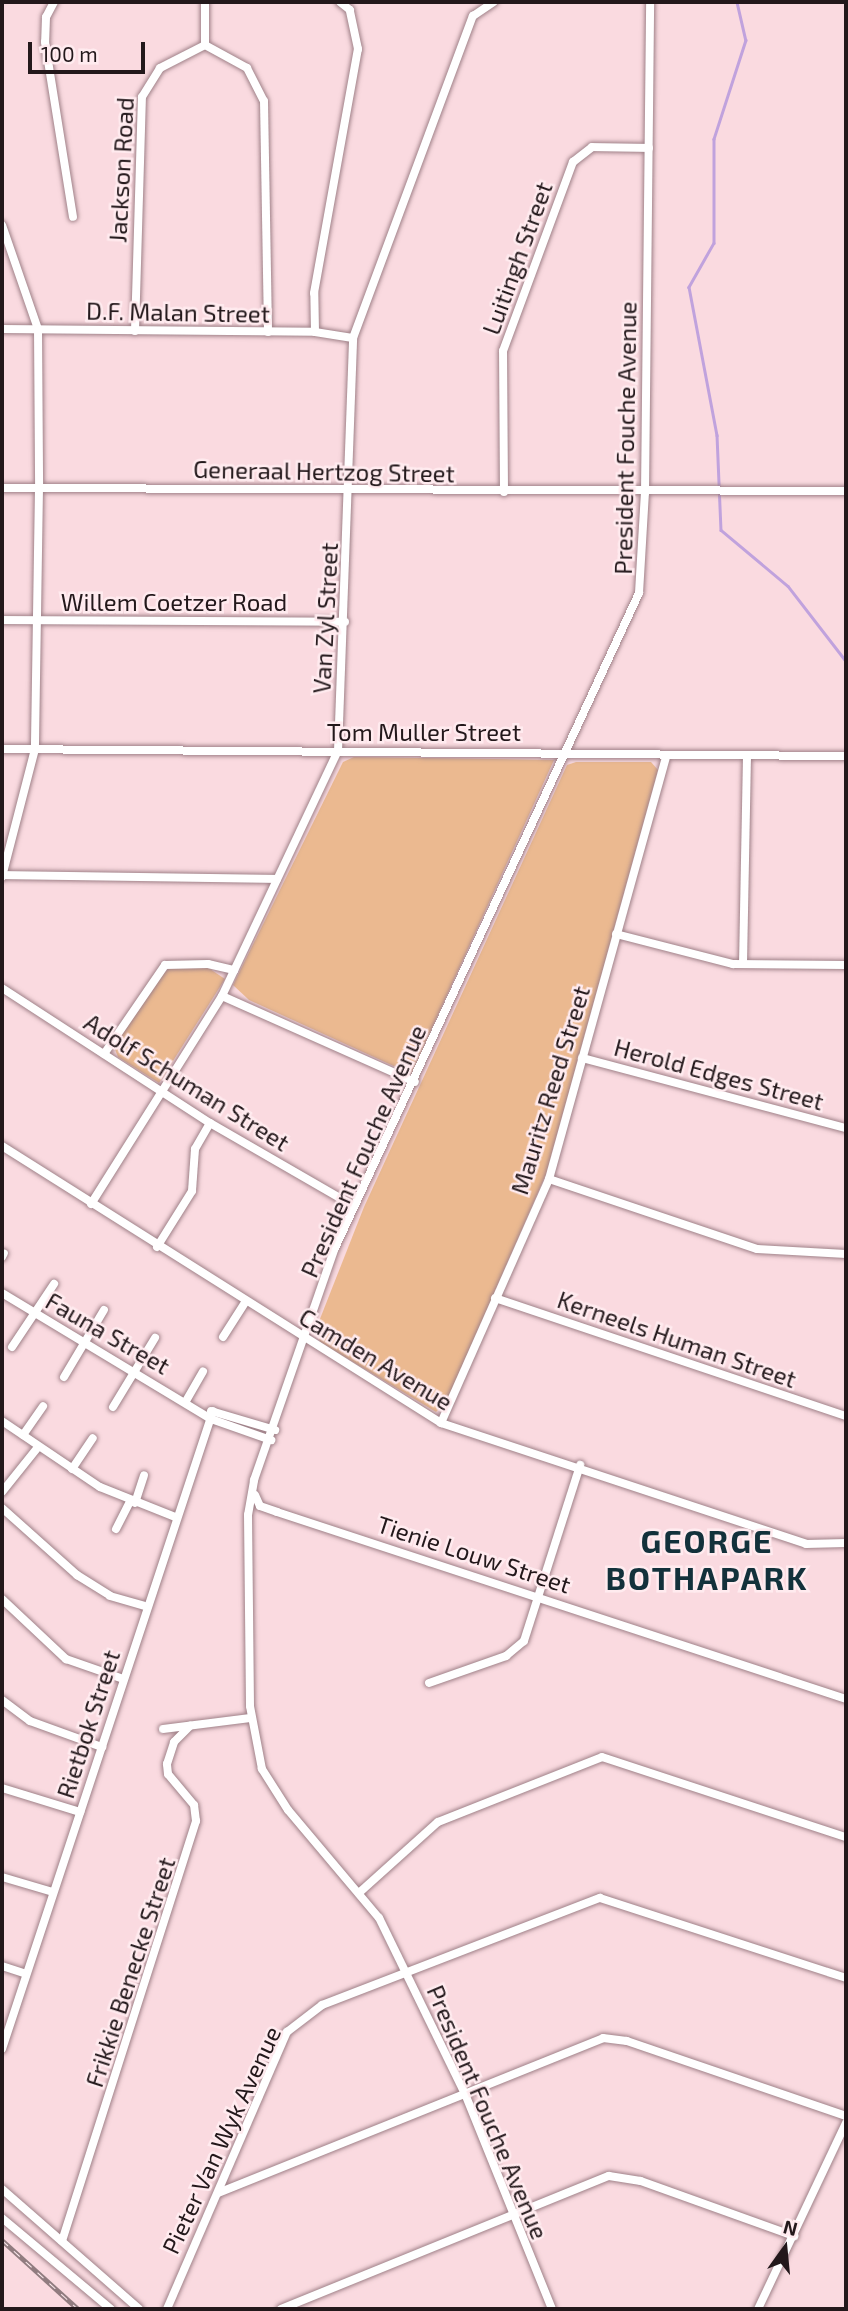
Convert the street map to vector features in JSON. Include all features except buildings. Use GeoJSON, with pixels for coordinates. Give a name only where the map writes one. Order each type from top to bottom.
{"type":"FeatureCollection","features":[{"type":"Feature","properties":{"kind":"street"},"geometry":{"type":"LineString","coordinates":[[54,2],[46,17],[46,50],[73,217]]}},
{"type":"Feature","properties":{"kind":"street"},"geometry":{"type":"LineString","coordinates":[[205,2],[205,45],[247,68],[264,101],[268,332]]}},
{"type":"Feature","properties":{"kind":"street"},"geometry":{"type":"LineString","coordinates":[[315,332],[315,287],[358,48],[350,10],[340,2]]}},
{"type":"Feature","properties":{"kind":"street","name":"Van Zyl Street"},"geometry":{"type":"LineString","coordinates":[[91,1204],[222,996],[338,751],[354,338],[473,16],[475,2]]}},
{"type":"Feature","properties":{"kind":"street"},"geometry":{"type":"LineString","coordinates":[[473,16],[494,2]]}},
{"type":"Feature","properties":{"kind":"street","name":"President Fouche Avenue"},"geometry":{"type":"LineString","coordinates":[[552,2309],[511,2215],[465,2094],[408,1974],[361,1891],[269,1785],[250,1718],[248,1515],[255,1495],[254,1480],[275,1430],[330,1261],[568,753],[639,593],[645,494],[650,2]]}},
{"type":"Feature","properties":{"kind":"street","name":"Jackson Road"},"geometry":{"type":"LineString","coordinates":[[135,331],[142,97],[160,68],[205,45]]}},
{"type":"Feature","properties":{"kind":"street","name":"Luitingh Street"},"geometry":{"type":"LineString","coordinates":[[504,492],[503,351],[573,162],[592,147],[649,148]]}},
{"type":"Feature","properties":{"kind":"street"},"geometry":{"type":"LineString","coordinates":[[2,225],[38,330],[39,488],[35,749],[2,876],[277,878]]}},
{"type":"Feature","properties":{"kind":"street","name":"D.F. Malan Street"},"geometry":{"type":"LineString","coordinates":[[2,329],[315,332],[354,338]]}},
{"type":"Feature","properties":{"kind":"street","name":"Generaal Hertzog Street"},"geometry":{"type":"LineString","coordinates":[[2,488],[645,494],[846,491]]}},
{"type":"Feature","properties":{"kind":"street","name":"Willem Coetzer Road"},"geometry":{"type":"LineString","coordinates":[[2,620],[345,622]]}},
{"type":"Feature","properties":{"kind":"street","name":"Tom Muller Street"},"geometry":{"type":"LineString","coordinates":[[2,749],[846,757]]}},
{"type":"Feature","properties":{"kind":"street","name":"Mauritz Reed Street"},"geometry":{"type":"LineString","coordinates":[[441,1423],[549,1179],[666,757]]}},
{"type":"Feature","properties":{"kind":"street"},"geometry":{"type":"LineString","coordinates":[[743,964],[747,758]]}},
{"type":"Feature","properties":{"kind":"street"},"geometry":{"type":"LineString","coordinates":[[616,934],[743,964],[846,965]]}},
{"type":"Feature","properties":{"kind":"street"},"geometry":{"type":"LineString","coordinates":[[104,1054],[165,965],[208,964],[234,970]]}},
{"type":"Feature","properties":{"kind":"street","name":"Adolf Schuman Street"},"geometry":{"type":"LineString","coordinates":[[2,988],[210,1123],[354,1206]]}},
{"type":"Feature","properties":{"kind":"street"},"geometry":{"type":"LineString","coordinates":[[222,996],[415,1082]]}},
{"type":"Feature","properties":{"kind":"street","name":"Herold Edges Street"},"geometry":{"type":"LineString","coordinates":[[582,1058],[846,1128]]}},
{"type":"Feature","properties":{"kind":"street"},"geometry":{"type":"LineString","coordinates":[[157,1247],[192,1191],[195,1149],[210,1123]]}},
{"type":"Feature","properties":{"kind":"street","name":"Camden Avenue"},"geometry":{"type":"LineString","coordinates":[[2,1146],[157,1247],[246,1301],[305,1342],[441,1423],[580,1465],[806,1544],[846,1543]]}},
{"type":"Feature","properties":{"kind":"street"},"geometry":{"type":"LineString","coordinates":[[549,1179],[757,1249],[846,1254]]}},
{"type":"Feature","properties":{"kind":"street"},"geometry":{"type":"LineString","coordinates":[[12,1348],[54,1284]]}},
{"type":"Feature","properties":{"kind":"street","name":"Fauna Street"},"geometry":{"type":"LineString","coordinates":[[2,1293],[195,1406],[271,1440]]}},
{"type":"Feature","properties":{"kind":"street","name":"Kerneels Human Street"},"geometry":{"type":"LineString","coordinates":[[495,1298],[846,1416]]}},
{"type":"Feature","properties":{"kind":"street"},"geometry":{"type":"LineString","coordinates":[[223,1337],[246,1301]]}},
{"type":"Feature","properties":{"kind":"street"},"geometry":{"type":"LineString","coordinates":[[64,1377],[104,1310]]}},
{"type":"Feature","properties":{"kind":"street"},"geometry":{"type":"LineString","coordinates":[[113,1407],[155,1338]]}},
{"type":"Feature","properties":{"kind":"street"},"geometry":{"type":"LineString","coordinates":[[186,1401],[203,1372]]}},
{"type":"Feature","properties":{"kind":"street"},"geometry":{"type":"LineString","coordinates":[[23,1435],[43,1406]]}},
{"type":"Feature","properties":{"kind":"street","name":"Fauna Street"},"geometry":{"type":"LineString","coordinates":[[212,1415],[275,1430]]}},
{"type":"Feature","properties":{"kind":"street","name":"Rietbok Street"},"geometry":{"type":"LineString","coordinates":[[2,2049],[102,1747],[144,1606],[212,1415]]}},
{"type":"Feature","properties":{"kind":"street"},"geometry":{"type":"LineString","coordinates":[[2,1421],[72,1469],[132,1502],[175,1517]]}},
{"type":"Feature","properties":{"kind":"street"},"geometry":{"type":"LineString","coordinates":[[72,1469],[93,1438]]}},
{"type":"Feature","properties":{"kind":"street"},"geometry":{"type":"LineString","coordinates":[[2,1492],[38,1447]]}},
{"type":"Feature","properties":{"kind":"street"},"geometry":{"type":"LineString","coordinates":[[429,1683],[516,1650],[541,1594],[580,1465]]}},
{"type":"Feature","properties":{"kind":"street"},"geometry":{"type":"LineString","coordinates":[[116,1530],[144,1475]]}},
{"type":"Feature","properties":{"kind":"street","name":"Tienie Louw Street"},"geometry":{"type":"LineString","coordinates":[[255,1495],[268,1509],[541,1594],[846,1699]]}},
{"type":"Feature","properties":{"kind":"street"},"geometry":{"type":"LineString","coordinates":[[2,1508],[77,1575],[110,1596],[144,1606]]}},
{"type":"Feature","properties":{"kind":"street"},"geometry":{"type":"LineString","coordinates":[[2,1599],[66,1660],[123,1679]]}},
{"type":"Feature","properties":{"kind":"street"},"geometry":{"type":"LineString","coordinates":[[2,1700],[30,1721],[102,1747]]}},
{"type":"Feature","properties":{"kind":"street"},"geometry":{"type":"LineString","coordinates":[[163,1729],[250,1718]]}},
{"type":"Feature","properties":{"kind":"street","name":"Frikkie Benecke Street"},"geometry":{"type":"LineString","coordinates":[[62,2241],[196,1821],[194,1805],[168,1774],[174,1742],[190,1726]]}},
{"type":"Feature","properties":{"kind":"street"},"geometry":{"type":"LineString","coordinates":[[361,1891],[438,1822],[602,1757],[846,1837]]}},
{"type":"Feature","properties":{"kind":"street"},"geometry":{"type":"LineString","coordinates":[[2,1788],[80,1812]]}},
{"type":"Feature","properties":{"kind":"street"},"geometry":{"type":"LineString","coordinates":[[2,1877],[53,1892]]}},
{"type":"Feature","properties":{"kind":"street","name":"Pieter Van Wyk Avenue"},"geometry":{"type":"LineString","coordinates":[[167,2309],[287,2032],[322,2006],[600,1898],[846,1979]]}},
{"type":"Feature","properties":{"kind":"street"},"geometry":{"type":"LineString","coordinates":[[2,1966],[26,1974]]}},
{"type":"Feature","properties":{"kind":"street"},"geometry":{"type":"LineString","coordinates":[[218,2193],[609,2038],[846,2116]]}},
{"type":"Feature","properties":{"kind":"street"},"geometry":{"type":"LineString","coordinates":[[758,2309],[846,2123]]}},
{"type":"Feature","properties":{"kind":"street"},"geometry":{"type":"LineString","coordinates":[[281,2309],[581,2185],[619,2176],[794,2236]]}},
{"type":"Feature","properties":{"kind":"street"},"geometry":{"type":"LineString","coordinates":[[2,2189],[139,2309]]}},
{"type":"Feature","properties":{"kind":"street"},"geometry":{"type":"LineString","coordinates":[[2,2218],[111,2309]]}},
{"type":"Feature","properties":{"kind":"shaded area"},"geometry":{"type":"Polygon","coordinates":[[[354,757],[554,760],[411,1074],[249,1000],[233,985],[343,762],[354,757]]]}},
{"type":"Feature","properties":{"kind":"shaded area"},"geometry":{"type":"Polygon","coordinates":[[[576,762],[651,762],[658,770],[546,1174],[447,1401],[436,1412],[320,1342],[316,1329],[364,1207],[567,765],[576,762]]]}},
{"type":"Feature","properties":{"kind":"shaded area"},"geometry":{"type":"Polygon","coordinates":[[[172,966],[207,967],[225,979],[159,1083],[118,1057],[114,1047],[156,980],[172,966]]]}},
{"type":"Feature","properties":{"kind":"waterway"},"geometry":{"type":"LineString","coordinates":[[737,2],[746,40],[714,139],[714,243],[689,287],[717,435],[721,530],[788,586],[846,661]]}},
{"type":"Feature","properties":{"kind":"railway"},"geometry":{"type":"LineString","coordinates":[[2,2240],[78,2309]]}},
{"type":"Feature","properties":{"kind":"district","name":"GEORGE BOTHAPARK"},"geometry":{"type":"Point","coordinates":[707,1560]}}]}
